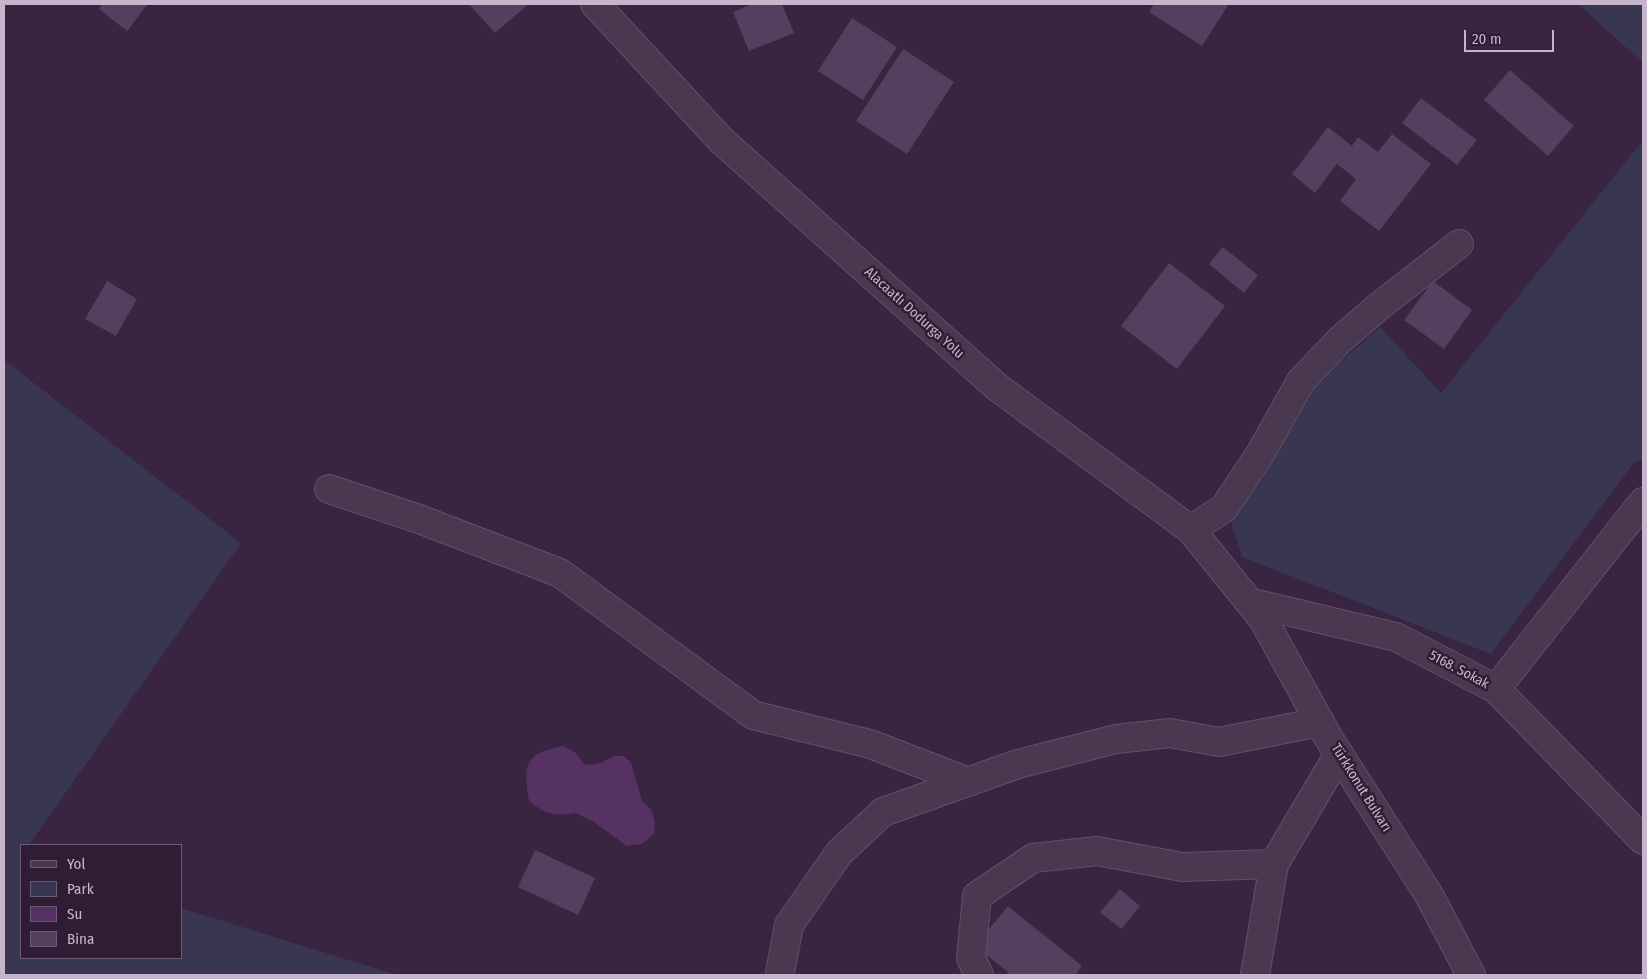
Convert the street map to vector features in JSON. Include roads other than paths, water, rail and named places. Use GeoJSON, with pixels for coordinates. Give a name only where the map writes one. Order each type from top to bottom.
{"type":"FeatureCollection","features":[{"type":"Feature","properties":{"kind":"street","name":"Alacaatlı Dodurga Yolu"},"geometry":{"type":"LineString","coordinates":[[595,4],[721,140],[997,387],[1191,530],[1249,602]]}},
{"type":"Feature","properties":{"kind":"street"},"geometry":{"type":"LineString","coordinates":[[1191,530],[1224,508],[1260,454],[1301,381],[1355,328],[1459,244]]}},
{"type":"Feature","properties":{"kind":"street"},"geometry":{"type":"LineString","coordinates":[[329,488],[419,519],[560,573],[753,715],[870,744],[969,782]]}},
{"type":"Feature","properties":{"kind":"street"},"geometry":{"type":"LineString","coordinates":[[1496,689],[1643,502]]}},
{"type":"Feature","properties":{"kind":"street","name":"5168. Sokak"},"geometry":{"type":"LineString","coordinates":[[1249,602],[1396,637],[1496,689],[1643,840]]}},
{"type":"Feature","properties":{"kind":"street","name":"Türkkonut Bulvarı"},"geometry":{"type":"LineString","coordinates":[[1249,602],[1263,619],[1339,754],[1429,896],[1471,975]]}},
{"type":"Feature","properties":{"kind":"street"},"geometry":{"type":"LineString","coordinates":[[780,972],[789,925],[839,853],[883,812],[1018,764],[1116,739],[1170,733],[1219,742],[1320,722]]}},
{"type":"Feature","properties":{"kind":"street"},"geometry":{"type":"LineString","coordinates":[[1255,975],[1274,864],[1339,754]]}},
{"type":"Feature","properties":{"kind":"street"},"geometry":{"type":"LineString","coordinates":[[979,975],[971,958],[977,896],[1034,858],[1097,850],[1182,867],[1274,864]]}},
{"type":"Feature","properties":{"kind":"water"},"geometry":{"type":"Polygon","coordinates":[[[563,746],[575,752],[584,764],[588,765],[603,762],[613,756],[624,756],[631,763],[642,801],[652,811],[655,823],[654,834],[642,844],[627,846],[594,822],[576,813],[562,815],[551,813],[540,809],[529,801],[527,769],[529,763],[533,757],[540,753],[563,746]]]}}]}
